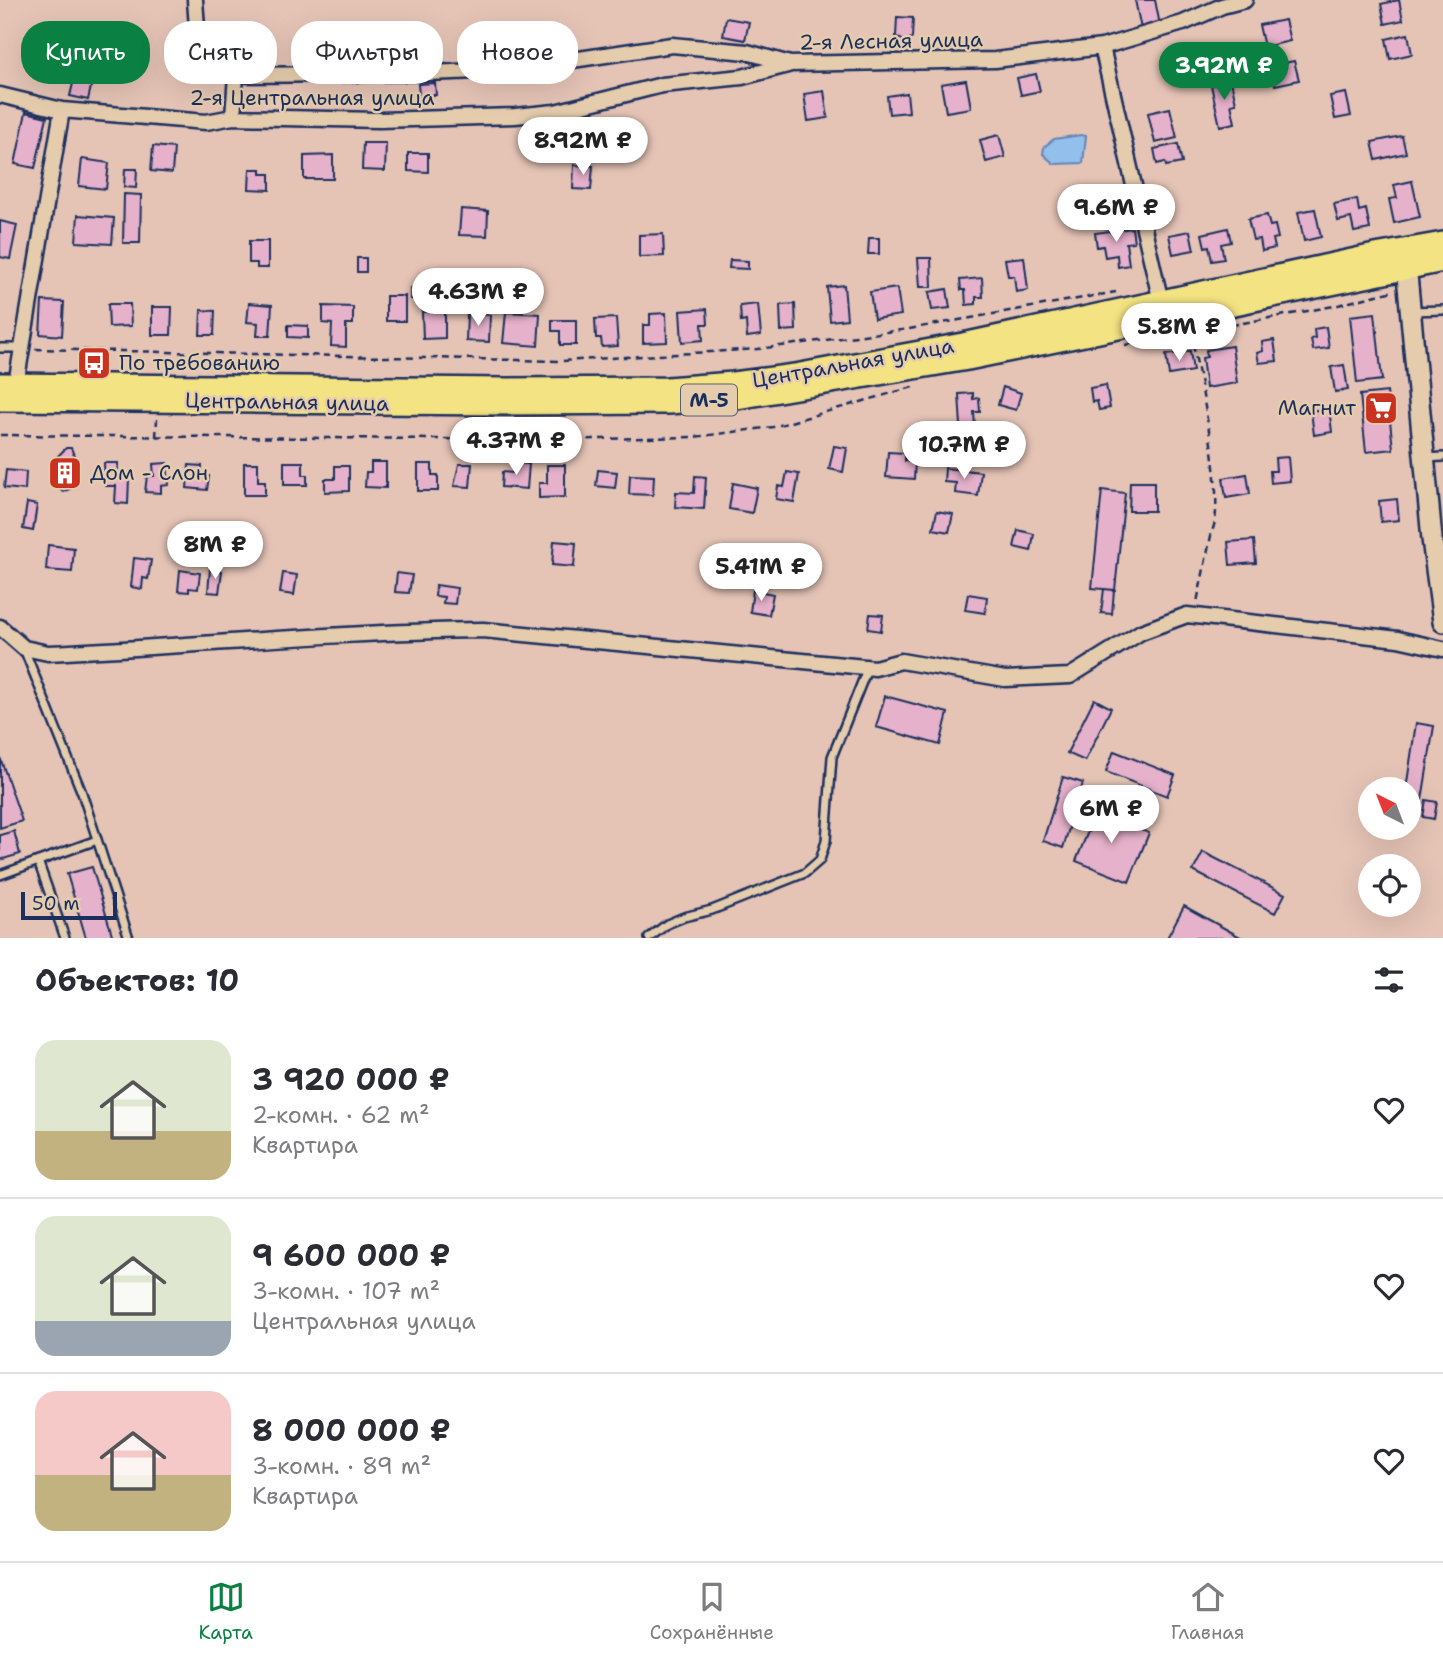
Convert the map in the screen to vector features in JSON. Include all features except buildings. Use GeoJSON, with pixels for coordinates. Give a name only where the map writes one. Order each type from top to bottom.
{"type":"FeatureCollection","features":[{"type":"Feature","properties":{"kind":"main road","name":"Центральная улица"},"geometry":{"type":"LineString","coordinates":[[8,384],[506,389],[667,388],[733,383],[794,375],[964,344],[1161,302],[1406,268],[1443,243]]}},
{"type":"Feature","properties":{"kind":"main road","name":"Центральная улица"},"geometry":{"type":"LineString","coordinates":[[0,400],[504,404],[668,403],[737,398],[968,359],[1443,261]]}},
{"type":"Feature","properties":{"kind":"main road"},"geometry":{"type":"LineString","coordinates":[[1406,268],[1410,311],[1434,458],[1443,622]]}},
{"type":"Feature","properties":{"kind":"street","name":"2-я Лесная улица"},"geometry":{"type":"LineString","coordinates":[[195,0],[197,21]]}},
{"type":"Feature","properties":{"kind":"street","name":"2-я Лесная улица"},"geometry":{"type":"LineString","coordinates":[[277,75],[428,74],[506,70],[672,45],[747,52],[790,64],[995,60],[1102,47],[1183,23],[1222,6],[1245,0]]}},
{"type":"Feature","properties":{"kind":"street"},"geometry":{"type":"LineString","coordinates":[[1102,47],[1161,302]]}},
{"type":"Feature","properties":{"kind":"street","name":"2-я Центральная улица"},"geometry":{"type":"LineString","coordinates":[[0,95],[62,110],[206,122],[233,117],[379,120],[515,116],[555,111],[662,85],[742,77],[790,64]]}},
{"type":"Feature","properties":{"kind":"street"},"geometry":{"type":"LineString","coordinates":[[233,117],[235,84]]}},
{"type":"Feature","properties":{"kind":"street"},"geometry":{"type":"LineString","coordinates":[[8,384],[22,348],[62,110]]}},
{"type":"Feature","properties":{"kind":"street"},"geometry":{"type":"LineString","coordinates":[[0,627],[24,648],[61,652],[418,631],[483,630],[868,667],[901,662],[1005,680],[1070,676],[1141,632],[1187,615],[1398,639],[1443,649]]}},
{"type":"Feature","properties":{"kind":"lane"},"geometry":{"type":"LineString","coordinates":[[1410,311],[1443,310]]}},
{"type":"Feature","properties":{"kind":"lane"},"geometry":{"type":"LineString","coordinates":[[0,348],[22,348]]}},
{"type":"Feature","properties":{"kind":"lane"},"geometry":{"type":"LineString","coordinates":[[24,648],[82,793],[129,938]]}},
{"type":"Feature","properties":{"kind":"lane"},"geometry":{"type":"LineString","coordinates":[[649,938],[667,924],[712,910],[806,873],[820,860],[826,841],[832,757],[868,667]]}},
{"type":"Feature","properties":{"kind":"lane"},"geometry":{"type":"LineString","coordinates":[[0,875],[97,840]]}},
{"type":"Feature","properties":{"kind":"lane"},"geometry":{"type":"LineString","coordinates":[[38,861],[65,938]]}},
{"type":"Feature","properties":{"kind":"path"},"geometry":{"type":"LineString","coordinates":[[1115,347],[1334,306],[1406,268]]}},
{"type":"Feature","properties":{"kind":"path"},"geometry":{"type":"LineString","coordinates":[[22,348],[561,361],[758,349],[909,329],[1096,296]]}},
{"type":"Feature","properties":{"kind":"path"},"geometry":{"type":"LineString","coordinates":[[1191,333],[1212,451],[1217,520],[1212,531],[1194,615]]}},
{"type":"Feature","properties":{"kind":"path"},"geometry":{"type":"LineString","coordinates":[[102,368],[103,351]]}},
{"type":"Feature","properties":{"kind":"path"},"geometry":{"type":"LineString","coordinates":[[0,435],[491,439],[694,437],[773,427],[913,386]]}},
{"type":"Feature","properties":{"kind":"path"},"geometry":{"type":"LineString","coordinates":[[156,437],[157,411]]}},
{"type":"Feature","properties":{"kind":"water"},"geometry":{"type":"Polygon","coordinates":[[[1086,136],[1083,163],[1054,164],[1043,154],[1044,147],[1054,139],[1086,136]]]}},
{"type":"Feature","properties":{"kind":"place","name":"По требованию"},"geometry":{"type":"Point","coordinates":[94,363]}},
{"type":"Feature","properties":{"kind":"place","name":"Магнит"},"geometry":{"type":"Point","coordinates":[1381,408]}},
{"type":"Feature","properties":{"kind":"place","name":"Дом - Слон"},"geometry":{"type":"Point","coordinates":[65,473]}}]}
